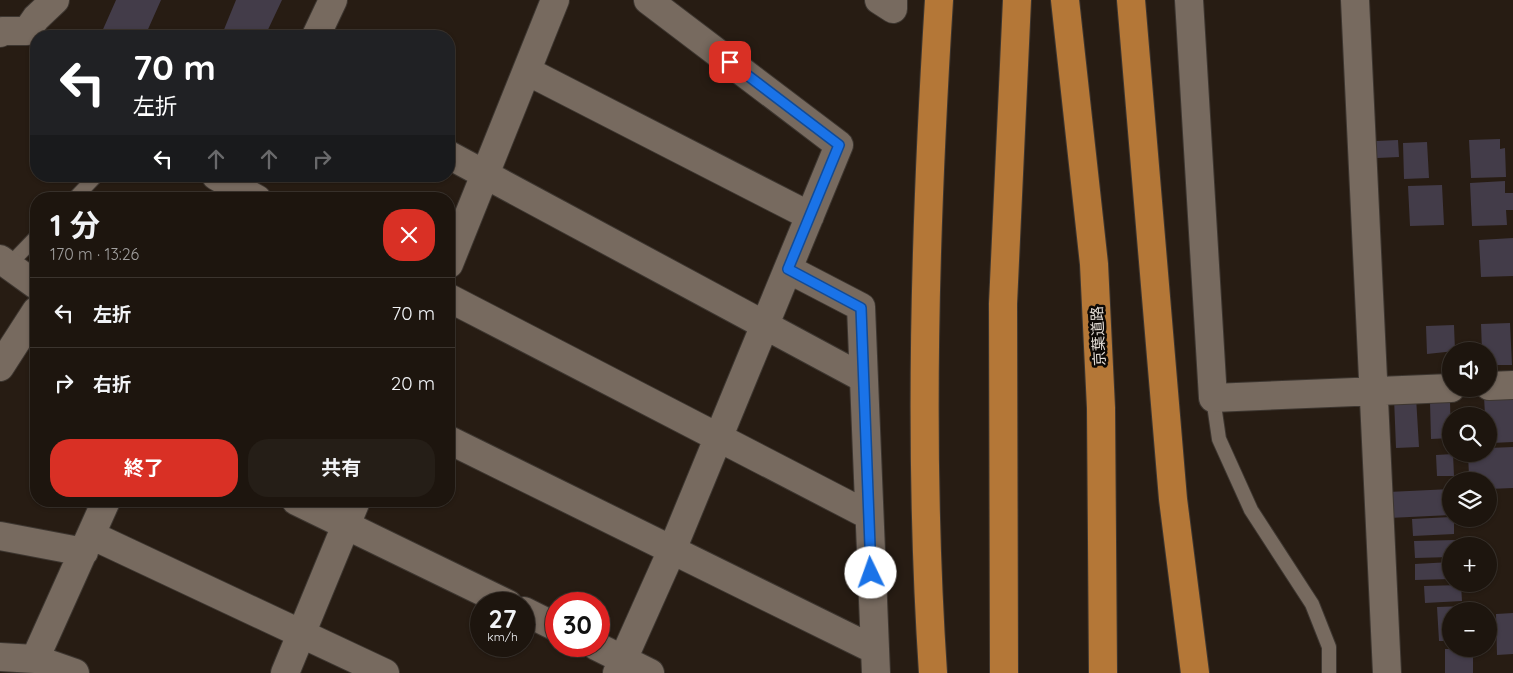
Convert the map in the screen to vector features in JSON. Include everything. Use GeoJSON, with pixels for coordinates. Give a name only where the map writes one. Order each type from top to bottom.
{"type":"FeatureCollection","features":[{"type":"Feature","properties":{"kind":"highway"},"geometry":{"type":"LineString","coordinates":[[932,673],[924,451],[930,131],[939,0]]}},
{"type":"Feature","properties":{"kind":"highway"},"geometry":{"type":"LineString","coordinates":[[1004,673],[1003,304],[1017,0]]}},
{"type":"Feature","properties":{"kind":"highway","name":"京葉道路"},"geometry":{"type":"LineString","coordinates":[[1065,0],[1094,264],[1101,408],[1102,673]]}},
{"type":"Feature","properties":{"kind":"highway"},"geometry":{"type":"LineString","coordinates":[[1131,0],[1174,508],[1193,660]]}},
{"type":"Feature","properties":{"kind":"street"},"geometry":{"type":"LineString","coordinates":[[21,35],[55,0]]}},
{"type":"Feature","properties":{"kind":"street"},"geometry":{"type":"LineString","coordinates":[[319,30],[333,0]]}},
{"type":"Feature","properties":{"kind":"street"},"geometry":{"type":"LineString","coordinates":[[455,249],[555,0]]}},
{"type":"Feature","properties":{"kind":"street"},"geometry":{"type":"LineString","coordinates":[[620,666],[672,550],[839,145],[648,0]]}},
{"type":"Feature","properties":{"kind":"street"},"geometry":{"type":"LineString","coordinates":[[879,0],[892,9],[893,0]]}},
{"type":"Feature","properties":{"kind":"street"},"geometry":{"type":"LineString","coordinates":[[1189,0],[1213,398],[1442,388]]}},
{"type":"Feature","properties":{"kind":"street"},"geometry":{"type":"LineString","coordinates":[[1355,0],[1387,673]]}},
{"type":"Feature","properties":{"kind":"street"},"geometry":{"type":"LineString","coordinates":[[527,71],[810,216]]}},
{"type":"Feature","properties":{"kind":"street"},"geometry":{"type":"LineString","coordinates":[[455,158],[863,378]]}},
{"type":"Feature","properties":{"kind":"street"},"geometry":{"type":"LineString","coordinates":[[228,182],[249,192]]}},
{"type":"Feature","properties":{"kind":"street"},"geometry":{"type":"LineString","coordinates":[[4,262],[30,281]]}},
{"type":"Feature","properties":{"kind":"street"},"geometry":{"type":"LineString","coordinates":[[788,269],[861,308],[868,514],[876,662]]}},
{"type":"Feature","properties":{"kind":"street"},"geometry":{"type":"LineString","coordinates":[[455,301],[868,514]]}},
{"type":"Feature","properties":{"kind":"street"},"geometry":{"type":"LineString","coordinates":[[0,367],[30,320]]}},
{"type":"Feature","properties":{"kind":"street"},"geometry":{"type":"LineString","coordinates":[[1497,386],[1513,385]]}},
{"type":"Feature","properties":{"kind":"street"},"geometry":{"type":"LineString","coordinates":[[455,443],[672,550],[876,662]]}},
{"type":"Feature","properties":{"kind":"street"},"geometry":{"type":"LineString","coordinates":[[35,659],[103,507]]}},
{"type":"Feature","properties":{"kind":"street"},"geometry":{"type":"LineString","coordinates":[[324,507],[351,513],[487,592]]}},
{"type":"Feature","properties":{"kind":"street"},"geometry":{"type":"LineString","coordinates":[[285,673],[351,513]]}},
{"type":"Feature","properties":{"kind":"street"},"geometry":{"type":"LineString","coordinates":[[0,536],[87,544],[301,632],[385,673]]}},
{"type":"Feature","properties":{"kind":"street"},"geometry":{"type":"LineString","coordinates":[[0,657],[35,659],[75,673]]}},
{"type":"Feature","properties":{"kind":"street"},"geometry":{"type":"LineString","coordinates":[[609,657],[620,666],[650,673]]}},
{"type":"Feature","properties":{"kind":"lane"},"geometry":{"type":"LineString","coordinates":[[81,192],[90,182]]}},
{"type":"Feature","properties":{"kind":"lane"},"geometry":{"type":"LineString","coordinates":[[4,262],[30,242]]}},
{"type":"Feature","properties":{"kind":"lane"},"geometry":{"type":"LineString","coordinates":[[1213,398],[1219,439],[1251,510],[1312,604],[1329,647],[1329,673]]}},
{"type":"Feature","properties":{"kind":"building"},"geometry":{"type":"Polygon","coordinates":[[[116,0],[161,0],[148,30],[103,30],[116,0]]]}},
{"type":"Feature","properties":{"kind":"building"},"geometry":{"type":"Polygon","coordinates":[[[236,0],[282,0],[268,30],[224,30],[236,0]]]}},
{"type":"Feature","properties":{"kind":"building"},"geometry":{"type":"Polygon","coordinates":[[[1500,139],[1500,149],[1505,148],[1506,177],[1471,178],[1469,140],[1500,139]]]}},
{"type":"Feature","properties":{"kind":"building"},"geometry":{"type":"Polygon","coordinates":[[[1398,140],[1399,157],[1377,158],[1376,141],[1398,140]]]}},
{"type":"Feature","properties":{"kind":"building"},"geometry":{"type":"Polygon","coordinates":[[[1427,142],[1429,178],[1404,179],[1403,143],[1427,142]]]}},
{"type":"Feature","properties":{"kind":"building"},"geometry":{"type":"Polygon","coordinates":[[[1505,181],[1505,193],[1513,193],[1513,210],[1506,210],[1507,225],[1472,226],[1470,183],[1505,181]]]}},
{"type":"Feature","properties":{"kind":"building"},"geometry":{"type":"Polygon","coordinates":[[[1442,185],[1444,225],[1410,226],[1408,186],[1442,185]]]}},
{"type":"Feature","properties":{"kind":"building"},"geometry":{"type":"Polygon","coordinates":[[[1513,238],[1513,276],[1481,277],[1479,240],[1513,238]]]}},
{"type":"Feature","properties":{"kind":"building"},"geometry":{"type":"Polygon","coordinates":[[[1510,323],[1512,365],[1497,365],[1497,342],[1482,342],[1481,324],[1510,323]]]}},
{"type":"Feature","properties":{"kind":"building"},"geometry":{"type":"Polygon","coordinates":[[[1454,325],[1455,342],[1442,342],[1442,352],[1427,354],[1426,326],[1454,325]]]}},
{"type":"Feature","properties":{"kind":"building"},"geometry":{"type":"Polygon","coordinates":[[[1513,395],[1513,442],[1497,443],[1497,407],[1485,407],[1484,397],[1513,395]]]}},
{"type":"Feature","properties":{"kind":"building"},"geometry":{"type":"Polygon","coordinates":[[[1416,397],[1419,447],[1396,448],[1394,398],[1416,397]]]}},
{"type":"Feature","properties":{"kind":"building"},"geometry":{"type":"Polygon","coordinates":[[[1450,401],[1450,407],[1442,407],[1442,438],[1431,439],[1430,402],[1450,401]]]}},
{"type":"Feature","properties":{"kind":"building"},"geometry":{"type":"Polygon","coordinates":[[[1513,447],[1513,488],[1497,489],[1497,472],[1469,472],[1468,462],[1497,462],[1497,448],[1513,447]]]}},
{"type":"Feature","properties":{"kind":"building"},"geometry":{"type":"Polygon","coordinates":[[[1436,455],[1442,455],[1442,462],[1453,462],[1454,472],[1442,472],[1442,476],[1437,476],[1436,455]]]}},
{"type":"Feature","properties":{"kind":"building"},"geometry":{"type":"Polygon","coordinates":[[[1442,489],[1442,515],[1389,518],[1388,492],[1442,489]]]}},
{"type":"Feature","properties":{"kind":"building"},"geometry":{"type":"Polygon","coordinates":[[[1442,517],[1442,527],[1454,527],[1454,534],[1413,536],[1412,519],[1442,517]]]}},
{"type":"Feature","properties":{"kind":"building"},"geometry":{"type":"Polygon","coordinates":[[[1442,540],[1442,557],[1415,558],[1414,541],[1442,540]]]}},
{"type":"Feature","properties":{"kind":"building"},"geometry":{"type":"Polygon","coordinates":[[[1442,562],[1442,579],[1415,580],[1415,564],[1442,562]]]}},
{"type":"Feature","properties":{"kind":"building"},"geometry":{"type":"Polygon","coordinates":[[[1424,586],[1442,586],[1442,592],[1461,592],[1462,601],[1425,603],[1424,586]]]}},
{"type":"Feature","properties":{"kind":"building"},"geometry":{"type":"Polygon","coordinates":[[[1437,607],[1442,607],[1442,641],[1439,641],[1437,607]]]}},
{"type":"Feature","properties":{"kind":"building"},"geometry":{"type":"Polygon","coordinates":[[[1513,613],[1513,654],[1497,655],[1497,614],[1513,613]]]}},
{"type":"Feature","properties":{"kind":"building"},"geometry":{"type":"Polygon","coordinates":[[[1445,657],[1473,657],[1473,673],[1445,673],[1445,657]]]}},
{"type":"Feature","properties":{"kind":"route"},"geometry":{"type":"LineString","coordinates":[[730,62],[839,145],[788,269],[861,308],[871,573]]}}]}
